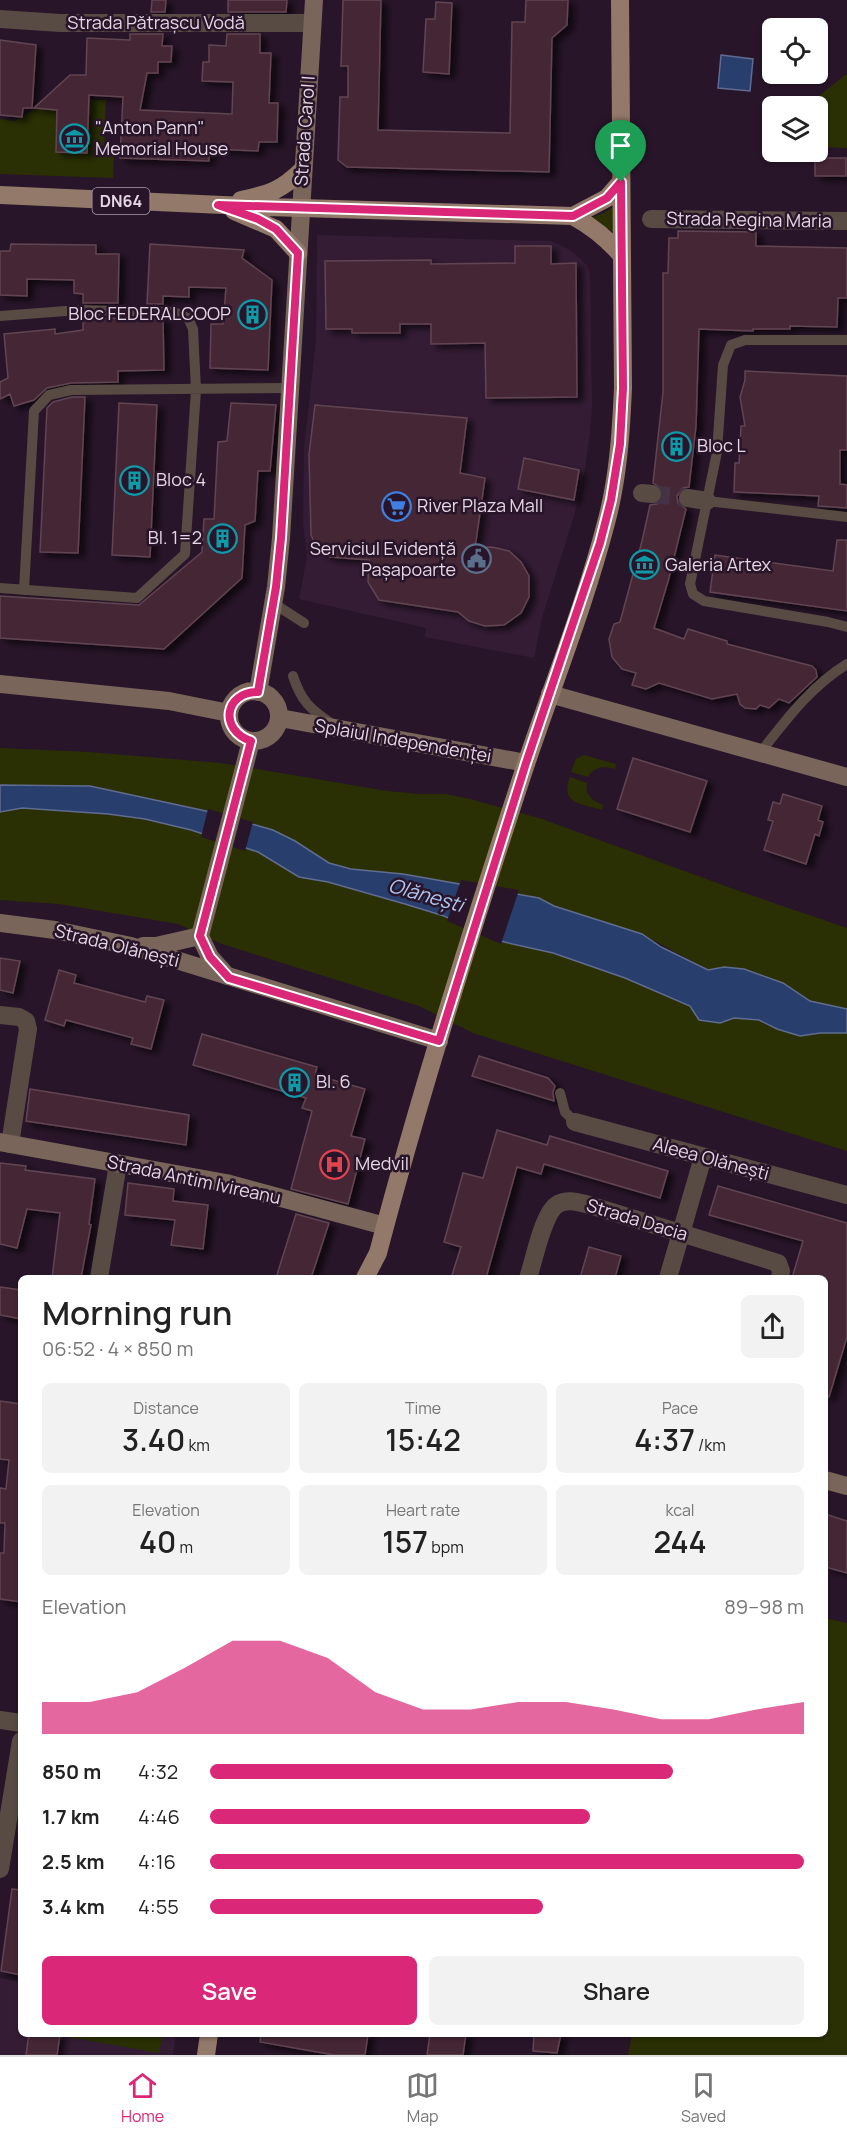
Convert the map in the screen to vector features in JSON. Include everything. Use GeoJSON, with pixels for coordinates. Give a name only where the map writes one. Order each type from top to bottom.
{"type":"FeatureCollection","features":[{"type":"Feature","properties":{"kind":"main road"},"geometry":{"type":"LineString","coordinates":[[375,1275],[385,1226],[439,1041],[526,763],[607,522],[616,475],[623,388],[620,0]]}},
{"type":"Feature","properties":{"kind":"main road"},"geometry":{"type":"LineString","coordinates":[[218,205],[275,191],[289,183],[303,169]]}},
{"type":"Feature","properties":{"kind":"main road","name":"DN64"},"geometry":{"type":"LineString","coordinates":[[573,216],[607,198],[621,182]]}},
{"type":"Feature","properties":{"kind":"main road","name":"DN64"},"geometry":{"type":"LineString","coordinates":[[0,195],[218,205],[573,216],[597,229],[622,256]]}},
{"type":"Feature","properties":{"kind":"main road"},"geometry":{"type":"LineString","coordinates":[[218,205],[258,219],[276,229],[298,253]]}},
{"type":"Feature","properties":{"kind":"main road"},"geometry":{"type":"LineString","coordinates":[[206,2055],[209,2037]]}},
{"type":"Feature","properties":{"kind":"street","name":"Strada Carol I"},"geometry":{"type":"LineString","coordinates":[[258,692],[281,538],[314,0]]}},
{"type":"Feature","properties":{"kind":"street","name":"Strada Pătrașcu Vodă"},"geometry":{"type":"LineString","coordinates":[[0,19],[60,23],[312,23]]}},
{"type":"Feature","properties":{"kind":"street","name":"Strada Regina Maria"},"geometry":{"type":"LineString","coordinates":[[651,219],[847,221]]}},
{"type":"Feature","properties":{"kind":"street"},"geometry":{"type":"LineString","coordinates":[[688,498],[707,501]]}},
{"type":"Feature","properties":{"kind":"street"},"geometry":{"type":"LineString","coordinates":[[0,684],[169,701],[229,713]]}},
{"type":"Feature","properties":{"kind":"street"},"geometry":{"type":"LineString","coordinates":[[250,692],[258,692],[272,698],[280,718],[273,733],[267,738],[251,741],[243,739],[232,728],[229,713],[236,699],[250,692]]}},
{"type":"Feature","properties":{"kind":"street"},"geometry":{"type":"LineString","coordinates":[[550,694],[847,777]]}},
{"type":"Feature","properties":{"kind":"street","name":"Splaiul Independenței"},"geometry":{"type":"LineString","coordinates":[[280,718],[526,763]]}},
{"type":"Feature","properties":{"kind":"street"},"geometry":{"type":"LineString","coordinates":[[229,978],[210,957],[200,936],[251,741]]}},
{"type":"Feature","properties":{"kind":"street","name":"Strada Olănești"},"geometry":{"type":"LineString","coordinates":[[0,923],[55,930],[131,946],[439,1041]]}},
{"type":"Feature","properties":{"kind":"street"},"geometry":{"type":"LineString","coordinates":[[131,946],[156,946],[200,936]]}},
{"type":"Feature","properties":{"kind":"street"},"geometry":{"type":"LineString","coordinates":[[0,1015],[19,1017],[26,1021],[28,1029],[5,1143]]}},
{"type":"Feature","properties":{"kind":"street","name":"Aleea Olănești"},"geometry":{"type":"LineString","coordinates":[[575,1122],[847,1195]]}},
{"type":"Feature","properties":{"kind":"street","name":"Strada Antim Ivireanu"},"geometry":{"type":"LineString","coordinates":[[5,1143],[236,1186],[385,1226]]}},
{"type":"Feature","properties":{"kind":"street"},"geometry":{"type":"LineString","coordinates":[[669,1275],[703,1157]]}},
{"type":"Feature","properties":{"kind":"street"},"geometry":{"type":"LineString","coordinates":[[100,1275],[118,1164]]}},
{"type":"Feature","properties":{"kind":"street","name":"Strada Dacia"},"geometry":{"type":"LineString","coordinates":[[529,1275],[548,1214],[557,1204],[569,1201],[586,1204],[778,1263],[780,1275]]}},
{"type":"Feature","properties":{"kind":"street"},"geometry":{"type":"LineString","coordinates":[[828,1481],[847,1486]]}},
{"type":"Feature","properties":{"kind":"street"},"geometry":{"type":"LineString","coordinates":[[0,1720],[18,1723]]}},
{"type":"Feature","properties":{"kind":"street"},"geometry":{"type":"LineString","coordinates":[[0,1869],[18,1759]]}},
{"type":"Feature","properties":{"kind":"lane"},"geometry":{"type":"LineString","coordinates":[[0,316],[79,310],[174,312],[188,318],[193,328],[196,390],[185,554],[137,598],[0,588]]}},
{"type":"Feature","properties":{"kind":"lane"},"geometry":{"type":"LineString","coordinates":[[847,340],[745,340],[731,345],[723,365],[717,452],[690,584],[693,594],[704,601],[847,627]]}},
{"type":"Feature","properties":{"kind":"lane"},"geometry":{"type":"LineString","coordinates":[[24,590],[34,411],[49,395],[71,390],[291,388]]}},
{"type":"Feature","properties":{"kind":"lane"},"geometry":{"type":"LineString","coordinates":[[707,501],[847,517]]}},
{"type":"Feature","properties":{"kind":"lane"},"geometry":{"type":"LineString","coordinates":[[273,603],[304,623]]}},
{"type":"Feature","properties":{"kind":"lane"},"geometry":{"type":"LineString","coordinates":[[760,753],[787,718],[815,689],[847,664]]}},
{"type":"Feature","properties":{"kind":"lane"},"geometry":{"type":"LineString","coordinates":[[292,676],[303,700],[313,711],[339,729]]}},
{"type":"Feature","properties":{"kind":"lane"},"geometry":{"type":"LineString","coordinates":[[560,1093],[565,1112],[575,1122]]}},
{"type":"Feature","properties":{"kind":"shaded area"},"geometry":{"type":"Polygon","coordinates":[[[317,235],[551,241],[570,250],[587,265],[590,275],[592,408],[590,433],[585,470],[574,516],[542,618],[534,658],[425,637],[426,628],[299,599],[307,556],[303,525],[304,448],[316,340],[317,235]]]}},
{"type":"Feature","properties":{"kind":"shaded area"},"geometry":{"type":"Polygon","coordinates":[[[0,1978],[18,1981],[18,2037],[176,2037],[173,2055],[0,2055],[0,1978]]]}},
{"type":"Feature","properties":{"kind":"green space"},"geometry":{"type":"Polygon","coordinates":[[[847,75],[847,148],[828,147],[828,96],[819,96],[847,75]]]}},
{"type":"Feature","properties":{"kind":"green space"},"geometry":{"type":"Polygon","coordinates":[[[52,98],[106,100],[104,152],[114,152],[113,178],[0,174],[0,119],[15,121],[52,98]]]}},
{"type":"Feature","properties":{"kind":"green space"},"geometry":{"type":"Polygon","coordinates":[[[613,207],[613,232],[590,218],[604,213],[613,207]]]}},
{"type":"Feature","properties":{"kind":"green space"},"geometry":{"type":"Polygon","coordinates":[[[0,748],[89,752],[221,763],[387,791],[445,794],[542,819],[847,928],[847,1009],[810,1001],[783,983],[724,967],[708,970],[642,934],[554,906],[539,898],[403,874],[351,869],[329,863],[273,830],[206,811],[90,786],[0,785],[0,748]]]}},
{"type":"Feature","properties":{"kind":"green space"},"geometry":{"type":"Polygon","coordinates":[[[584,755],[616,764],[615,769],[600,768],[588,777],[571,772],[576,759],[584,755]]]}},
{"type":"Feature","properties":{"kind":"green space"},"geometry":{"type":"Polygon","coordinates":[[[570,777],[587,783],[588,794],[603,805],[602,810],[580,804],[570,798],[567,786],[570,777]]]}},
{"type":"Feature","properties":{"kind":"green space"},"geometry":{"type":"Polygon","coordinates":[[[22,808],[77,811],[145,819],[191,830],[258,852],[299,877],[328,882],[444,916],[504,942],[553,953],[625,978],[690,1006],[720,1023],[734,1018],[759,1020],[777,1029],[800,1036],[847,1033],[847,1151],[473,1033],[419,1006],[222,944],[178,924],[59,904],[0,900],[0,812],[22,808]]]}},
{"type":"Feature","properties":{"kind":"green space"},"geometry":{"type":"Polygon","coordinates":[[[828,1619],[847,1623],[847,2055],[628,2055],[631,2037],[828,2037],[828,1619]]]}},
{"type":"Feature","properties":{"kind":"green space"},"geometry":{"type":"Polygon","coordinates":[[[68,2037],[162,2037],[159,2053],[68,2037]]]}},
{"type":"Feature","properties":{"kind":"water"},"geometry":{"type":"Polygon","coordinates":[[[721,55],[753,59],[750,91],[718,88],[721,55]]]}},
{"type":"Feature","properties":{"kind":"water","name":"Olănești"},"geometry":{"type":"Polygon","coordinates":[[[0,785],[90,786],[206,811],[273,830],[329,863],[351,869],[403,874],[539,898],[554,906],[642,934],[661,947],[708,970],[724,967],[744,969],[783,983],[810,1001],[847,1009],[847,1033],[800,1036],[777,1029],[759,1020],[734,1018],[720,1023],[699,1020],[690,1006],[625,978],[553,953],[504,942],[444,916],[328,882],[299,877],[258,852],[191,830],[145,819],[108,814],[22,808],[0,812],[0,785]]]}},
{"type":"Feature","properties":{"kind":"pier"},"geometry":{"type":"Polygon","coordinates":[[[208,809],[253,822],[245,851],[201,837],[208,809]]]}},
{"type":"Feature","properties":{"kind":"pier"},"geometry":{"type":"Polygon","coordinates":[[[461,880],[519,890],[501,944],[447,921],[461,880]]]}},
{"type":"Feature","properties":{"kind":"building"},"geometry":{"type":"Polygon","coordinates":[[[152,0],[166,0],[165,12],[151,12],[152,0]]]}},
{"type":"Feature","properties":{"kind":"building"},"geometry":{"type":"Polygon","coordinates":[[[228,0],[287,0],[286,12],[228,12],[228,0]]]}},
{"type":"Feature","properties":{"kind":"building"},"geometry":{"type":"Polygon","coordinates":[[[343,0],[381,0],[378,130],[510,133],[512,22],[525,22],[526,0],[568,0],[567,25],[552,38],[549,172],[347,167],[338,160],[340,97],[348,97],[348,66],[341,66],[343,0]]]}},
{"type":"Feature","properties":{"kind":"building"},"geometry":{"type":"Polygon","coordinates":[[[436,2],[452,3],[449,74],[423,72],[426,19],[435,19],[436,2]]]}},
{"type":"Feature","properties":{"kind":"building"},"geometry":{"type":"Polygon","coordinates":[[[130,34],[163,34],[162,46],[172,46],[171,62],[158,62],[158,73],[147,73],[140,110],[232,114],[233,82],[202,81],[203,62],[209,62],[209,45],[226,46],[227,34],[260,34],[260,53],[271,53],[269,103],[278,103],[277,142],[259,142],[258,151],[209,149],[209,161],[120,158],[123,97],[89,95],[87,153],[56,152],[57,110],[34,108],[70,75],[86,75],[87,38],[130,40],[130,34]]]}},
{"type":"Feature","properties":{"kind":"building"},"geometry":{"type":"Polygon","coordinates":[[[0,40],[36,45],[32,108],[23,108],[22,117],[0,115],[0,40]]]}},
{"type":"Feature","properties":{"kind":"building"},"geometry":{"type":"Polygon","coordinates":[[[828,158],[846,158],[846,176],[815,176],[815,162],[828,162],[828,158]]]}},
{"type":"Feature","properties":{"kind":"building"},"geometry":{"type":"Polygon","coordinates":[[[678,231],[756,232],[756,246],[847,248],[847,298],[838,298],[837,327],[790,326],[790,329],[753,329],[753,331],[699,329],[696,426],[689,487],[683,488],[677,496],[678,503],[686,509],[654,628],[684,639],[688,629],[727,641],[727,644],[812,666],[816,670],[817,677],[789,703],[779,699],[769,708],[760,705],[756,709],[745,708],[740,704],[737,694],[712,699],[659,683],[646,689],[632,685],[636,673],[622,669],[612,657],[609,639],[614,624],[620,622],[650,505],[657,504],[663,496],[662,489],[653,483],[663,392],[663,273],[668,273],[669,238],[678,238],[678,231]]]}},
{"type":"Feature","properties":{"kind":"building"},"geometry":{"type":"Polygon","coordinates":[[[11,244],[96,245],[96,254],[119,254],[118,303],[83,303],[83,294],[74,293],[74,280],[27,279],[27,296],[0,295],[0,251],[10,251],[11,244]]]}},
{"type":"Feature","properties":{"kind":"building","name":"Bloc FEDERALCOOP"},"geometry":{"type":"Polygon","coordinates":[[[150,244],[244,250],[242,258],[272,280],[268,370],[210,368],[211,324],[223,324],[226,288],[189,287],[189,297],[163,296],[163,304],[147,304],[150,244]]]}},
{"type":"Feature","properties":{"kind":"building"},"geometry":{"type":"Polygon","coordinates":[[[515,246],[551,246],[551,264],[576,263],[577,397],[486,398],[485,343],[431,344],[431,324],[400,324],[400,333],[352,333],[352,329],[326,329],[325,261],[431,260],[431,264],[515,263],[515,246]]]}},
{"type":"Feature","properties":{"kind":"building"},"geometry":{"type":"Polygon","coordinates":[[[83,318],[163,319],[164,370],[118,371],[118,382],[71,383],[47,388],[34,400],[14,406],[10,394],[0,399],[0,382],[8,378],[4,334],[55,329],[55,334],[83,330],[83,318]]]}},
{"type":"Feature","properties":{"kind":"building"},"geometry":{"type":"Polygon","coordinates":[[[745,371],[847,376],[847,450],[840,450],[840,484],[847,485],[847,508],[818,506],[819,496],[734,492],[735,463],[739,463],[741,426],[745,426],[740,397],[745,371]]]}},
{"type":"Feature","properties":{"kind":"building"},"geometry":{"type":"Polygon","coordinates":[[[72,397],[85,397],[78,553],[40,552],[47,408],[53,402],[72,397]]]}},
{"type":"Feature","properties":{"kind":"building","name":"Bloc 4"},"geometry":{"type":"Polygon","coordinates":[[[119,403],[157,405],[150,557],[112,555],[119,403]]]}},
{"type":"Feature","properties":{"kind":"building","name":"Bl. 1=2"},"geometry":{"type":"Polygon","coordinates":[[[231,403],[276,405],[270,471],[258,471],[255,521],[245,525],[242,578],[164,649],[0,638],[0,596],[139,605],[202,552],[204,519],[214,519],[218,442],[227,441],[231,403]]]}},
{"type":"Feature","properties":{"kind":"building","name":"River Plaza Mall"},"geometry":{"type":"Polygon","coordinates":[[[315,405],[467,418],[460,473],[485,478],[475,548],[492,547],[509,551],[521,562],[529,576],[529,597],[521,613],[504,625],[485,626],[469,621],[458,612],[379,600],[368,582],[369,560],[330,557],[318,550],[311,535],[309,455],[315,405]]]}},
{"type":"Feature","properties":{"kind":"building"},"geometry":{"type":"Polygon","coordinates":[[[524,458],[579,470],[574,500],[518,489],[524,458]]]}},
{"type":"Feature","properties":{"kind":"building"},"geometry":{"type":"Polygon","coordinates":[[[837,540],[847,540],[847,611],[710,592],[715,555],[833,571],[837,540]]]}},
{"type":"Feature","properties":{"kind":"building"},"geometry":{"type":"Polygon","coordinates":[[[633,758],[707,781],[690,832],[617,809],[633,758]]]}},
{"type":"Feature","properties":{"kind":"building"},"geometry":{"type":"Polygon","coordinates":[[[783,794],[822,806],[818,820],[823,822],[819,836],[815,834],[806,864],[764,850],[773,821],[768,820],[773,802],[780,804],[783,794]]]}},
{"type":"Feature","properties":{"kind":"building"},"geometry":{"type":"Polygon","coordinates":[[[0,958],[20,961],[13,993],[0,990],[0,958]]]}},
{"type":"Feature","properties":{"kind":"building"},"geometry":{"type":"Polygon","coordinates":[[[59,970],[76,975],[74,983],[145,1002],[147,996],[164,1000],[151,1049],[131,1044],[133,1038],[66,1020],[64,1026],[45,1020],[59,970]]]}},
{"type":"Feature","properties":{"kind":"building"},"geometry":{"type":"Polygon","coordinates":[[[202,1034],[317,1067],[315,1075],[365,1089],[351,1136],[365,1139],[348,1204],[291,1189],[312,1111],[302,1108],[306,1098],[193,1065],[202,1034]]]}},
{"type":"Feature","properties":{"kind":"building"},"geometry":{"type":"Polygon","coordinates":[[[479,1056],[548,1078],[555,1086],[554,1101],[472,1076],[479,1056]]]}},
{"type":"Feature","properties":{"kind":"building"},"geometry":{"type":"Polygon","coordinates":[[[30,1089],[189,1115],[186,1145],[26,1121],[30,1089]]]}},
{"type":"Feature","properties":{"kind":"building"},"geometry":{"type":"Polygon","coordinates":[[[497,1130],[547,1145],[550,1136],[668,1171],[660,1198],[544,1164],[541,1174],[517,1167],[487,1275],[452,1275],[461,1247],[444,1242],[463,1173],[483,1178],[497,1130]]]}},
{"type":"Feature","properties":{"kind":"building"},"geometry":{"type":"Polygon","coordinates":[[[0,1163],[26,1166],[25,1170],[95,1179],[89,1224],[91,1225],[82,1275],[52,1275],[60,1213],[27,1209],[17,1248],[0,1244],[0,1163]]]}},
{"type":"Feature","properties":{"kind":"building"},"geometry":{"type":"Polygon","coordinates":[[[128,1183],[174,1189],[173,1201],[208,1205],[203,1249],[171,1245],[175,1220],[125,1215],[128,1183]]]}},
{"type":"Feature","properties":{"kind":"building"},"geometry":{"type":"Polygon","coordinates":[[[718,1186],[847,1223],[847,1337],[829,1397],[828,1275],[793,1275],[803,1241],[709,1215],[718,1186]]]}},
{"type":"Feature","properties":{"kind":"building"},"geometry":{"type":"Polygon","coordinates":[[[296,1214],[329,1223],[312,1275],[277,1275],[296,1214]]]}},
{"type":"Feature","properties":{"kind":"building"},"geometry":{"type":"Polygon","coordinates":[[[589,1247],[621,1256],[616,1275],[581,1275],[589,1247]]]}},
{"type":"Feature","properties":{"kind":"building"},"geometry":{"type":"Polygon","coordinates":[[[0,1287],[18,1290],[18,1318],[0,1315],[0,1287]]]}},
{"type":"Feature","properties":{"kind":"building"},"geometry":{"type":"Polygon","coordinates":[[[0,1401],[18,1404],[18,1602],[0,1599],[0,1553],[4,1553],[5,1523],[0,1523],[0,1488],[6,1489],[9,1460],[0,1459],[0,1401]]]}},
{"type":"Feature","properties":{"kind":"building"},"geometry":{"type":"Polygon","coordinates":[[[828,1515],[847,1521],[847,1573],[828,1568],[828,1515]]]}},
{"type":"Feature","properties":{"kind":"building"},"geometry":{"type":"Polygon","coordinates":[[[12,1889],[18,1890],[18,1974],[1,1971],[12,1889]]]}},
{"type":"Feature","properties":{"kind":"building"},"geometry":{"type":"Polygon","coordinates":[[[29,2037],[60,2037],[57,2055],[26,2055],[29,2037]]]}},
{"type":"Feature","properties":{"kind":"building"},"geometry":{"type":"Polygon","coordinates":[[[261,2037],[368,2037],[365,2055],[334,2055],[260,2042],[261,2037]]]}},
{"type":"Feature","properties":{"kind":"building"},"geometry":{"type":"Polygon","coordinates":[[[430,2037],[466,2037],[463,2055],[427,2055],[430,2037]]]}},
{"type":"Feature","properties":{"kind":"building"},"geometry":{"type":"Polygon","coordinates":[[[534,2037],[560,2037],[557,2053],[533,2051],[534,2037]]]}},
{"type":"Feature","properties":{"kind":"tunnel"},"geometry":{"type":"LineString","coordinates":[[652,494],[688,498]]}},
{"type":"Feature","properties":{"kind":"place","name":"\"Anton Pann\" Memorial House"},"geometry":{"type":"Point","coordinates":[74,138]}},
{"type":"Feature","properties":{"kind":"place","name":"Bloc FEDERALCOOP"},"geometry":{"type":"Point","coordinates":[252,314]}},
{"type":"Feature","properties":{"kind":"place","name":"Bloc L"},"geometry":{"type":"Point","coordinates":[676,446]}},
{"type":"Feature","properties":{"kind":"place","name":"Bloc 4"},"geometry":{"type":"Point","coordinates":[135,480]}},
{"type":"Feature","properties":{"kind":"place","name":"River Plaza Mall"},"geometry":{"type":"Point","coordinates":[396,506]}},
{"type":"Feature","properties":{"kind":"place","name":"Bl. 1=2"},"geometry":{"type":"Point","coordinates":[223,538]}},
{"type":"Feature","properties":{"kind":"place","name":"Serviciul Evidență Pașapoarte"},"geometry":{"type":"Point","coordinates":[477,559]}},
{"type":"Feature","properties":{"kind":"place","name":"Galeria Artex"},"geometry":{"type":"Point","coordinates":[644,565]}},
{"type":"Feature","properties":{"kind":"place","name":"Bl. 6"},"geometry":{"type":"Point","coordinates":[295,1082]}},
{"type":"Feature","properties":{"kind":"place","name":"Medvil"},"geometry":{"type":"Point","coordinates":[334,1164]}},
{"type":"Feature","properties":{"kind":"route"},"geometry":{"type":"LineString","coordinates":[[621,182],[622,416],[616,475],[607,522],[526,763],[439,1041],[229,978],[210,957],[200,936],[251,741],[243,739],[232,728],[229,713],[236,699],[243,694],[258,692],[276,587],[291,388],[298,253],[276,229],[258,219],[218,205],[573,216],[607,198],[621,182]]}}]}
